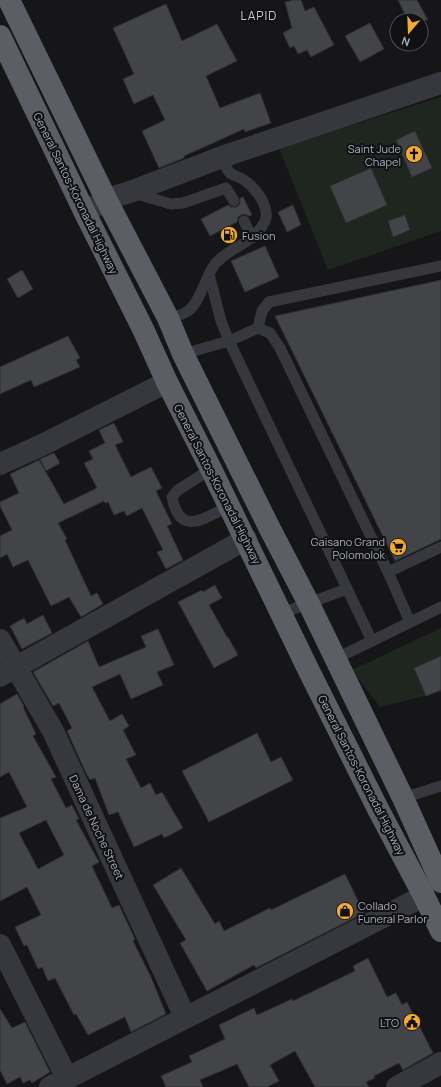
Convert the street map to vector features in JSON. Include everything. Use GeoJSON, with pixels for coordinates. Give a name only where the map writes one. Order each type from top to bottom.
{"type":"FeatureCollection","features":[{"type":"Feature","properties":{"kind":"highway"},"geometry":{"type":"LineString","coordinates":[[11,0],[106,199],[168,318],[183,354],[268,527],[309,604],[403,798],[441,882]]}},
{"type":"Feature","properties":{"kind":"highway","name":"General Santos-Koronadal Highway"},"geometry":{"type":"LineString","coordinates":[[0,36],[85,213],[143,329],[166,382],[230,506],[378,809],[441,931]]}},
{"type":"Feature","properties":{"kind":"street"},"geometry":{"type":"LineString","coordinates":[[85,213],[106,199],[130,192],[222,157],[441,83]]}},
{"type":"Feature","properties":{"kind":"street"},"geometry":{"type":"LineString","coordinates":[[0,464],[44,444],[166,382]]}},
{"type":"Feature","properties":{"kind":"street"},"geometry":{"type":"LineString","coordinates":[[8,671],[246,539]]}},
{"type":"Feature","properties":{"kind":"street","name":"Dama de Noche Street"},"geometry":{"type":"LineString","coordinates":[[0,640],[8,671],[52,731],[185,1017]]}},
{"type":"Feature","properties":{"kind":"street"},"geometry":{"type":"LineString","coordinates":[[0,945],[58,1083],[424,896]]}},
{"type":"Feature","properties":{"kind":"street"},"geometry":{"type":"LineString","coordinates":[[397,1087],[441,1063]]}},
{"type":"Feature","properties":{"kind":"lane"},"geometry":{"type":"LineString","coordinates":[[168,318],[181,315],[189,310],[197,300],[209,274],[216,264],[222,258],[252,238],[262,228],[266,218],[266,211],[260,196],[243,179],[231,173],[227,169],[222,157]]}},
{"type":"Feature","properties":{"kind":"lane"},"geometry":{"type":"LineString","coordinates":[[130,192],[171,204],[183,204],[226,188],[243,179]]}},
{"type":"Feature","properties":{"kind":"lane"},"geometry":{"type":"LineString","coordinates":[[226,188],[234,201]]}},
{"type":"Feature","properties":{"kind":"lane"},"geometry":{"type":"LineString","coordinates":[[244,221],[252,238]]}},
{"type":"Feature","properties":{"kind":"lane"},"geometry":{"type":"LineString","coordinates":[[258,328],[262,311],[269,302],[441,266]]}},
{"type":"Feature","properties":{"kind":"lane"},"geometry":{"type":"LineString","coordinates":[[209,274],[221,321],[229,341],[372,641]]}},
{"type":"Feature","properties":{"kind":"lane"},"geometry":{"type":"LineString","coordinates":[[183,354],[229,341],[258,328],[270,333],[280,348],[388,572],[410,622]]}},
{"type":"Feature","properties":{"kind":"lane"},"geometry":{"type":"LineString","coordinates":[[211,469],[178,490],[172,497],[174,506],[179,516],[187,522],[197,522],[230,506]]}},
{"type":"Feature","properties":{"kind":"lane"},"geometry":{"type":"LineString","coordinates":[[388,572],[441,547]]}},
{"type":"Feature","properties":{"kind":"lane"},"geometry":{"type":"LineString","coordinates":[[282,613],[347,589]]}},
{"type":"Feature","properties":{"kind":"lane"},"geometry":{"type":"LineString","coordinates":[[335,659],[441,607]]}},
{"type":"Feature","properties":{"kind":"lane"},"geometry":{"type":"LineString","coordinates":[[403,798],[441,786]]}},
{"type":"Feature","properties":{"kind":"shaded area"},"geometry":{"type":"Polygon","coordinates":[[[441,97],[441,231],[328,270],[279,148],[441,97]]]}},
{"type":"Feature","properties":{"kind":"shaded area"},"geometry":{"type":"Polygon","coordinates":[[[441,628],[441,692],[380,707],[352,670],[441,628]]]}},
{"type":"Feature","properties":{"kind":"building"},"geometry":{"type":"Polygon","coordinates":[[[301,0],[305,11],[314,7],[334,45],[311,57],[307,50],[298,54],[294,46],[290,48],[283,33],[292,28],[285,2],[301,0]]]}},
{"type":"Feature","properties":{"kind":"building"},"geometry":{"type":"Polygon","coordinates":[[[398,0],[417,0],[424,12],[404,12],[398,0]]]}},
{"type":"Feature","properties":{"kind":"building"},"geometry":{"type":"Polygon","coordinates":[[[166,4],[182,41],[217,24],[237,61],[206,76],[220,108],[260,93],[271,123],[245,132],[244,129],[184,156],[184,158],[159,168],[142,131],[165,120],[153,95],[134,104],[123,79],[134,74],[113,28],[166,4]]]}},
{"type":"Feature","properties":{"kind":"building"},"geometry":{"type":"Polygon","coordinates":[[[370,23],[384,49],[360,62],[345,36],[370,23]]]}},
{"type":"Feature","properties":{"kind":"building","name":"Saint Jude Chapel"},"geometry":{"type":"Polygon","coordinates":[[[415,131],[432,168],[412,177],[396,140],[415,131]]]}},
{"type":"Feature","properties":{"kind":"building"},"geometry":{"type":"Polygon","coordinates":[[[371,168],[387,205],[346,223],[330,186],[371,168]]]}},
{"type":"Feature","properties":{"kind":"building"},"geometry":{"type":"Polygon","coordinates":[[[243,197],[252,215],[241,215],[238,217],[237,222],[210,236],[201,219],[228,205],[231,207],[237,207],[240,204],[240,198],[243,197]]]}},
{"type":"Feature","properties":{"kind":"building"},"geometry":{"type":"Polygon","coordinates":[[[293,205],[301,225],[287,232],[278,212],[293,205]]]}},
{"type":"Feature","properties":{"kind":"building"},"geometry":{"type":"Polygon","coordinates":[[[405,215],[410,230],[393,237],[388,221],[405,215]]]}},
{"type":"Feature","properties":{"kind":"building"},"geometry":{"type":"Polygon","coordinates":[[[265,246],[279,277],[245,292],[231,261],[265,246]]]}},
{"type":"Feature","properties":{"kind":"building"},"geometry":{"type":"Polygon","coordinates":[[[22,270],[33,289],[18,298],[7,279],[22,270]]]}},
{"type":"Feature","properties":{"kind":"building"},"geometry":{"type":"Polygon","coordinates":[[[441,280],[441,539],[395,561],[275,316],[441,280]]]}},
{"type":"Feature","properties":{"kind":"building"},"geometry":{"type":"Polygon","coordinates":[[[68,336],[80,358],[76,360],[80,367],[34,387],[31,380],[0,394],[0,367],[68,336]]]}},
{"type":"Feature","properties":{"kind":"building"},"geometry":{"type":"Polygon","coordinates":[[[114,423],[123,442],[115,445],[131,477],[151,467],[162,488],[156,491],[172,524],[167,526],[183,560],[166,569],[157,552],[163,550],[142,508],[127,516],[124,511],[114,515],[108,502],[105,503],[104,501],[58,523],[67,539],[65,540],[91,596],[97,593],[103,604],[81,617],[69,597],[51,606],[28,560],[13,567],[7,554],[0,558],[0,536],[12,530],[0,506],[0,502],[19,493],[10,474],[39,460],[64,504],[97,488],[84,463],[93,459],[89,451],[105,443],[99,430],[114,423]]]}},
{"type":"Feature","properties":{"kind":"building"},"geometry":{"type":"Polygon","coordinates":[[[54,453],[60,463],[46,471],[40,459],[54,453]]]}},
{"type":"Feature","properties":{"kind":"building"},"geometry":{"type":"Polygon","coordinates":[[[215,585],[222,598],[209,605],[238,655],[214,668],[178,602],[202,590],[203,592],[215,585]]]}},
{"type":"Feature","properties":{"kind":"building"},"geometry":{"type":"Polygon","coordinates":[[[43,615],[52,633],[22,649],[10,626],[24,618],[27,624],[43,615]]]}},
{"type":"Feature","properties":{"kind":"building"},"geometry":{"type":"Polygon","coordinates":[[[158,629],[174,665],[157,672],[163,685],[131,699],[120,674],[92,687],[110,721],[122,714],[129,726],[123,730],[136,755],[126,759],[141,788],[150,783],[156,795],[162,792],[183,828],[164,838],[162,834],[134,847],[118,812],[109,815],[95,778],[90,780],[86,773],[67,731],[72,728],[59,703],[53,706],[33,672],[88,641],[99,667],[146,647],[141,636],[158,629]]]}},
{"type":"Feature","properties":{"kind":"building"},"geometry":{"type":"Polygon","coordinates":[[[441,656],[441,690],[426,696],[414,668],[441,656]]]}},
{"type":"Feature","properties":{"kind":"building"},"geometry":{"type":"Polygon","coordinates":[[[17,694],[24,706],[23,707],[36,734],[33,736],[56,777],[51,779],[66,808],[72,805],[79,819],[76,820],[99,862],[92,866],[112,908],[119,905],[135,939],[133,941],[151,977],[166,1014],[131,1032],[125,1017],[88,1035],[76,1014],[74,1015],[55,978],[48,981],[42,967],[38,969],[27,945],[24,946],[15,927],[41,915],[27,887],[0,901],[0,818],[27,807],[9,772],[0,777],[0,704],[17,694]],[[46,820],[19,833],[38,869],[64,855],[46,820]]]}},
{"type":"Feature","properties":{"kind":"building"},"geometry":{"type":"Polygon","coordinates":[[[257,733],[271,762],[281,757],[293,780],[209,822],[182,771],[257,733]]]}},
{"type":"Feature","properties":{"kind":"building"},"geometry":{"type":"Polygon","coordinates":[[[181,868],[215,924],[219,921],[224,931],[270,908],[271,910],[345,874],[364,913],[256,968],[254,965],[207,991],[180,943],[186,940],[153,885],[181,868]]]}},
{"type":"Feature","properties":{"kind":"building"},"geometry":{"type":"Polygon","coordinates":[[[368,958],[387,997],[396,993],[402,1005],[407,1002],[433,1053],[403,1070],[399,1063],[374,1076],[375,1078],[366,1082],[369,1087],[315,1087],[295,1051],[270,1065],[279,1081],[267,1087],[249,1087],[237,1064],[200,1080],[203,1087],[166,1087],[161,1076],[192,1062],[189,1056],[225,1039],[219,1025],[254,1008],[257,1015],[292,999],[293,1001],[355,971],[353,966],[368,958]]]}},
{"type":"Feature","properties":{"kind":"building"},"geometry":{"type":"Polygon","coordinates":[[[0,1009],[12,1028],[25,1022],[50,1072],[32,1083],[30,1080],[23,1083],[20,1077],[7,1084],[0,1070],[0,1009]]]}},
{"type":"Feature","properties":{"kind":"place","name":"Saint Jude Chapel"},"geometry":{"type":"Point","coordinates":[414,154]}},
{"type":"Feature","properties":{"kind":"place","name":"Fusion"},"geometry":{"type":"Point","coordinates":[229,235]}},
{"type":"Feature","properties":{"kind":"place","name":"Gaisano Grand Polomolok"},"geometry":{"type":"Point","coordinates":[398,547]}},
{"type":"Feature","properties":{"kind":"place","name":"Collado Funeral Parlor"},"geometry":{"type":"Point","coordinates":[345,911]}},
{"type":"Feature","properties":{"kind":"place","name":"LTO"},"geometry":{"type":"Point","coordinates":[412,1022]}},
{"type":"Feature","properties":{"kind":"district","name":"LAPID"},"geometry":{"type":"Point","coordinates":[259,15]}}]}
